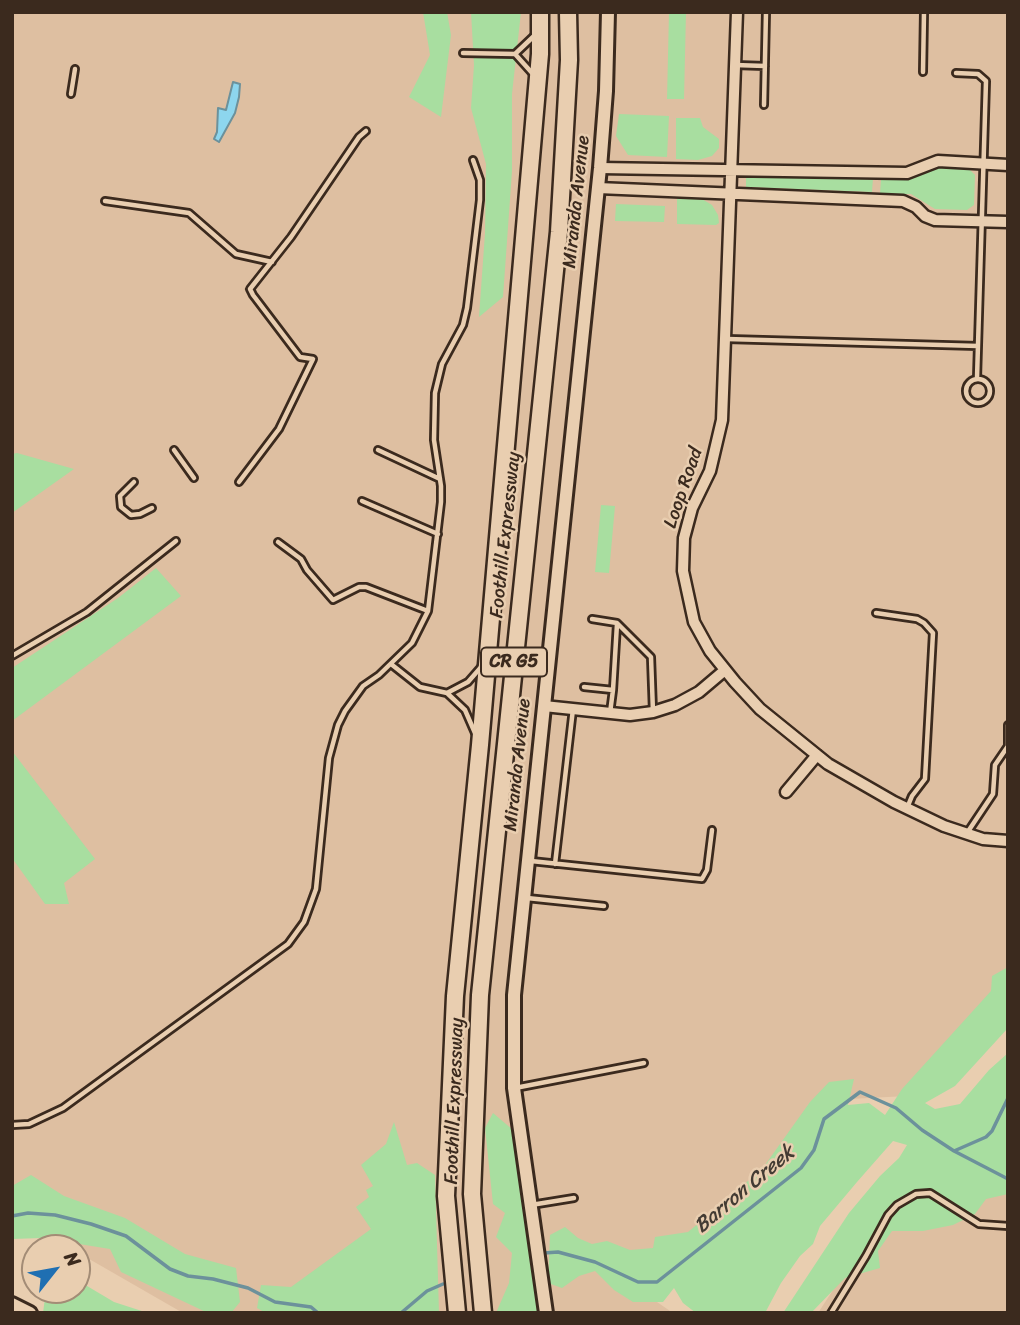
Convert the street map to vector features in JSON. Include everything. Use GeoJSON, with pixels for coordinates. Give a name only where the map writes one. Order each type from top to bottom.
{"type":"FeatureCollection","features":[{"type":"Feature","properties":{"kind":"highway","name":"Foothill Expressway"},"geometry":{"type":"LineString","coordinates":[[457,1313],[446,1196],[455,996],[480,745],[538,80],[540,12]]}},
{"type":"Feature","properties":{"kind":"highway","name":"Foothill Expressway"},"geometry":{"type":"LineString","coordinates":[[483,1313],[472,1194],[480,995],[559,232],[569,60],[568,12]]}},
{"type":"Feature","properties":{"kind":"street","name":"Miranda Avenue"},"geometry":{"type":"LineString","coordinates":[[546,1313],[514,1088],[514,995],[598,188],[606,91],[608,12]]}},
{"type":"Feature","properties":{"kind":"street","name":"Loop Road"},"geometry":{"type":"LineString","coordinates":[[737,12],[722,420],[710,471],[692,508],[684,538],[683,571],[694,622],[710,651],[760,709],[860,784],[967,834],[983,839],[1008,841]]}},
{"type":"Feature","properties":{"kind":"street"},"geometry":{"type":"LineString","coordinates":[[600,167],[906,173],[938,160],[1008,165]]}},
{"type":"Feature","properties":{"kind":"street"},"geometry":{"type":"LineString","coordinates":[[598,188],[904,201],[935,220],[1008,222]]}},
{"type":"Feature","properties":{"kind":"street"},"geometry":{"type":"LineString","coordinates":[[544,706],[630,715],[653,712],[676,705],[699,692],[725,670]]}},
{"type":"Feature","properties":{"kind":"street"},"geometry":{"type":"LineString","coordinates":[[786,792],[817,754]]}},
{"type":"Feature","properties":{"kind":"street"},"geometry":{"type":"LineString","coordinates":[[12,1304],[30,1313]]}},
{"type":"Feature","properties":{"kind":"lane"},"geometry":{"type":"LineString","coordinates":[[764,105],[766,12]]}},
{"type":"Feature","properties":{"kind":"lane"},"geometry":{"type":"LineString","coordinates":[[923,72],[924,12]]}},
{"type":"Feature","properties":{"kind":"lane"},"geometry":{"type":"LineString","coordinates":[[463,53],[515,54],[540,31]]}},
{"type":"Feature","properties":{"kind":"lane"},"geometry":{"type":"LineString","coordinates":[[515,54],[538,80]]}},
{"type":"Feature","properties":{"kind":"lane"},"geometry":{"type":"LineString","coordinates":[[736,65],[765,66]]}},
{"type":"Feature","properties":{"kind":"lane"},"geometry":{"type":"LineString","coordinates":[[71,94],[75,69]]}},
{"type":"Feature","properties":{"kind":"lane"},"geometry":{"type":"LineString","coordinates":[[956,73],[978,74],[986,81],[977,378]]}},
{"type":"Feature","properties":{"kind":"lane"},"geometry":{"type":"LineString","coordinates":[[239,482],[279,429],[313,359],[300,357],[250,289],[273,262],[359,137],[366,131]]}},
{"type":"Feature","properties":{"kind":"lane"},"geometry":{"type":"LineString","coordinates":[[12,1125],[29,1124],[63,1108],[288,944],[304,922],[316,889],[327,779],[338,725],[363,686],[412,643],[428,611],[441,502],[434,440],[435,393],[442,364],[463,325],[467,308],[480,200],[480,180],[473,160]]}},
{"type":"Feature","properties":{"kind":"lane"},"geometry":{"type":"LineString","coordinates":[[105,201],[189,213],[236,254],[273,262]]}},
{"type":"Feature","properties":{"kind":"lane"},"geometry":{"type":"LineString","coordinates":[[726,339],[978,346]]}},
{"type":"Feature","properties":{"kind":"lane"},"geometry":{"type":"LineString","coordinates":[[977,378],[988,383],[991,390],[988,398],[981,403],[970,400],[966,393],[967,385],[977,378]]}},
{"type":"Feature","properties":{"kind":"lane"},"geometry":{"type":"LineString","coordinates":[[174,450],[194,478]]}},
{"type":"Feature","properties":{"kind":"lane"},"geometry":{"type":"LineString","coordinates":[[378,450],[440,479]]}},
{"type":"Feature","properties":{"kind":"lane"},"geometry":{"type":"LineString","coordinates":[[134,482],[120,496],[121,507],[131,515],[152,508]]}},
{"type":"Feature","properties":{"kind":"lane"},"geometry":{"type":"LineString","coordinates":[[362,501],[438,534]]}},
{"type":"Feature","properties":{"kind":"lane"},"geometry":{"type":"LineString","coordinates":[[12,656],[87,611],[176,541]]}},
{"type":"Feature","properties":{"kind":"lane"},"geometry":{"type":"LineString","coordinates":[[278,542],[301,559],[333,600],[359,587],[366,587],[428,611]]}},
{"type":"Feature","properties":{"kind":"lane"},"geometry":{"type":"LineString","coordinates":[[876,612],[917,619],[933,633],[925,779],[907,808]]}},
{"type":"Feature","properties":{"kind":"lane"},"geometry":{"type":"LineString","coordinates":[[592,619],[617,623],[652,657],[653,712]]}},
{"type":"Feature","properties":{"kind":"lane"},"geometry":{"type":"LineString","coordinates":[[610,713],[617,623]]}},
{"type":"Feature","properties":{"kind":"lane"},"geometry":{"type":"LineString","coordinates":[[447,693],[468,681],[487,661]]}},
{"type":"Feature","properties":{"kind":"lane"},"geometry":{"type":"LineString","coordinates":[[391,664],[420,687],[447,693],[465,710],[480,745]]}},
{"type":"Feature","properties":{"kind":"lane"},"geometry":{"type":"LineString","coordinates":[[584,687],[613,691]]}},
{"type":"Feature","properties":{"kind":"lane"},"geometry":{"type":"LineString","coordinates":[[555,864],[573,709]]}},
{"type":"Feature","properties":{"kind":"lane"},"geometry":{"type":"LineString","coordinates":[[967,834],[993,794],[995,765],[1008,746],[1008,725]]}},
{"type":"Feature","properties":{"kind":"lane"},"geometry":{"type":"LineString","coordinates":[[526,861],[702,879],[707,870],[712,830]]}},
{"type":"Feature","properties":{"kind":"lane"},"geometry":{"type":"LineString","coordinates":[[523,898],[604,906]]}},
{"type":"Feature","properties":{"kind":"lane"},"geometry":{"type":"LineString","coordinates":[[514,1088],[644,1063]]}},
{"type":"Feature","properties":{"kind":"lane"},"geometry":{"type":"LineString","coordinates":[[831,1313],[888,1214],[916,1194],[930,1193],[979,1224],[1008,1226]]}},
{"type":"Feature","properties":{"kind":"lane"},"geometry":{"type":"LineString","coordinates":[[530,1205],[574,1198]]}},
{"type":"Feature","properties":{"kind":"shaded area"},"geometry":{"type":"Polygon","coordinates":[[[12,12],[1008,12],[1008,987],[907,1096],[830,1100],[725,1219],[625,1280],[673,1313],[183,1313],[91,1260],[91,1234],[45,1234],[12,1215],[12,12]]]}},
{"type":"Feature","properties":{"kind":"shaded area"},"geometry":{"type":"Polygon","coordinates":[[[1008,1081],[1008,1313],[818,1313],[899,1189],[1008,1081]]]}},
{"type":"Feature","properties":{"kind":"green space"},"geometry":{"type":"Polygon","coordinates":[[[423,12],[447,12],[451,35],[441,117],[409,97],[430,55],[423,12]]]}},
{"type":"Feature","properties":{"kind":"green space"},"geometry":{"type":"Polygon","coordinates":[[[471,12],[521,12],[512,94],[512,171],[503,297],[479,317],[485,233],[486,164],[471,108],[474,65],[471,12]]]}},
{"type":"Feature","properties":{"kind":"green space"},"geometry":{"type":"Polygon","coordinates":[[[669,12],[686,12],[684,99],[667,99],[669,12]]]}},
{"type":"Feature","properties":{"kind":"green space"},"geometry":{"type":"Polygon","coordinates":[[[619,114],[669,116],[667,157],[628,155],[616,136],[619,114]]]}},
{"type":"Feature","properties":{"kind":"green space"},"geometry":{"type":"Polygon","coordinates":[[[676,118],[700,118],[703,127],[719,139],[719,148],[712,156],[698,160],[676,159],[676,118]]]}},
{"type":"Feature","properties":{"kind":"green space"},"geometry":{"type":"Polygon","coordinates":[[[936,166],[967,167],[975,175],[974,205],[967,210],[935,209],[911,194],[880,194],[881,179],[911,179],[936,166]]]}},
{"type":"Feature","properties":{"kind":"green space"},"geometry":{"type":"Polygon","coordinates":[[[746,176],[873,178],[872,192],[746,187],[746,176]]]}},
{"type":"Feature","properties":{"kind":"green space"},"geometry":{"type":"Polygon","coordinates":[[[677,198],[702,199],[712,205],[719,223],[677,224],[677,198]]]}},
{"type":"Feature","properties":{"kind":"green space"},"geometry":{"type":"Polygon","coordinates":[[[616,204],[665,206],[664,222],[615,221],[616,204]]]}},
{"type":"Feature","properties":{"kind":"green space"},"geometry":{"type":"Polygon","coordinates":[[[17,453],[74,469],[12,513],[12,454],[17,453]]]}},
{"type":"Feature","properties":{"kind":"green space"},"geometry":{"type":"Polygon","coordinates":[[[601,505],[615,506],[609,573],[595,572],[601,505]]]}},
{"type":"Feature","properties":{"kind":"green space"},"geometry":{"type":"Polygon","coordinates":[[[156,568],[181,596],[12,721],[12,668],[118,598],[156,568]]]}},
{"type":"Feature","properties":{"kind":"green space"},"geometry":{"type":"Polygon","coordinates":[[[12,751],[95,859],[64,883],[69,904],[45,904],[12,858],[12,751]]]}},
{"type":"Feature","properties":{"kind":"green space"},"geometry":{"type":"Polygon","coordinates":[[[1008,967],[1008,1028],[955,1086],[925,1103],[935,1109],[960,1104],[989,1070],[1008,1053],[1008,1194],[986,1199],[975,1214],[953,1225],[923,1231],[892,1231],[878,1251],[880,1268],[845,1278],[811,1313],[783,1313],[849,1213],[899,1158],[907,1145],[893,1141],[857,1182],[820,1226],[813,1244],[800,1256],[781,1283],[765,1313],[696,1313],[683,1303],[674,1288],[663,1302],[633,1302],[614,1290],[595,1271],[579,1276],[562,1288],[548,1283],[550,1235],[565,1227],[578,1238],[592,1244],[607,1241],[630,1250],[653,1248],[655,1237],[688,1232],[765,1165],[810,1102],[829,1082],[854,1079],[848,1105],[869,1103],[885,1115],[902,1089],[991,991],[992,976],[1008,967]]]}},
{"type":"Feature","properties":{"kind":"green space"},"geometry":{"type":"Polygon","coordinates":[[[493,1113],[513,1130],[540,1313],[496,1313],[509,1283],[512,1253],[496,1237],[505,1213],[493,1204],[485,1128],[493,1113]]]}},
{"type":"Feature","properties":{"kind":"green space"},"geometry":{"type":"Polygon","coordinates":[[[394,1122],[407,1165],[417,1163],[435,1175],[439,1313],[266,1313],[257,1308],[261,1285],[291,1287],[371,1229],[356,1207],[369,1197],[366,1190],[373,1186],[361,1165],[386,1144],[394,1122]]]}},
{"type":"Feature","properties":{"kind":"green space"},"geometry":{"type":"Polygon","coordinates":[[[31,1175],[64,1196],[125,1218],[185,1254],[236,1268],[240,1302],[231,1313],[208,1313],[121,1272],[110,1249],[91,1246],[91,1234],[21,1234],[21,1239],[12,1239],[12,1186],[31,1175]]]}},
{"type":"Feature","properties":{"kind":"green space"},"geometry":{"type":"Polygon","coordinates":[[[91,1288],[114,1302],[148,1313],[43,1313],[44,1304],[91,1304],[91,1288]]]}},
{"type":"Feature","properties":{"kind":"water"},"geometry":{"type":"Polygon","coordinates":[[[233,82],[240,84],[239,97],[235,113],[219,142],[214,139],[218,108],[226,110],[233,82]]]}},
{"type":"Feature","properties":{"kind":"waterway","name":"Barron Creek"},"geometry":{"type":"LineString","coordinates":[[544,1253],[558,1252],[595,1262],[638,1282],[657,1282],[801,1168],[814,1150],[824,1119],[860,1092],[896,1108],[922,1130],[954,1151],[1008,1179]]}},
{"type":"Feature","properties":{"kind":"waterway"},"geometry":{"type":"LineString","coordinates":[[954,1151],[986,1137],[992,1131],[1008,1098]]}},
{"type":"Feature","properties":{"kind":"waterway","name":"Barron Creek"},"geometry":{"type":"LineString","coordinates":[[12,1216],[28,1213],[55,1215],[91,1224],[126,1236],[170,1269],[188,1276],[248,1288],[275,1302],[311,1307],[318,1313]]}},
{"type":"Feature","properties":{"kind":"waterway","name":"Barron Creek"},"geometry":{"type":"LineString","coordinates":[[401,1313],[427,1291],[443,1284]]}}]}
